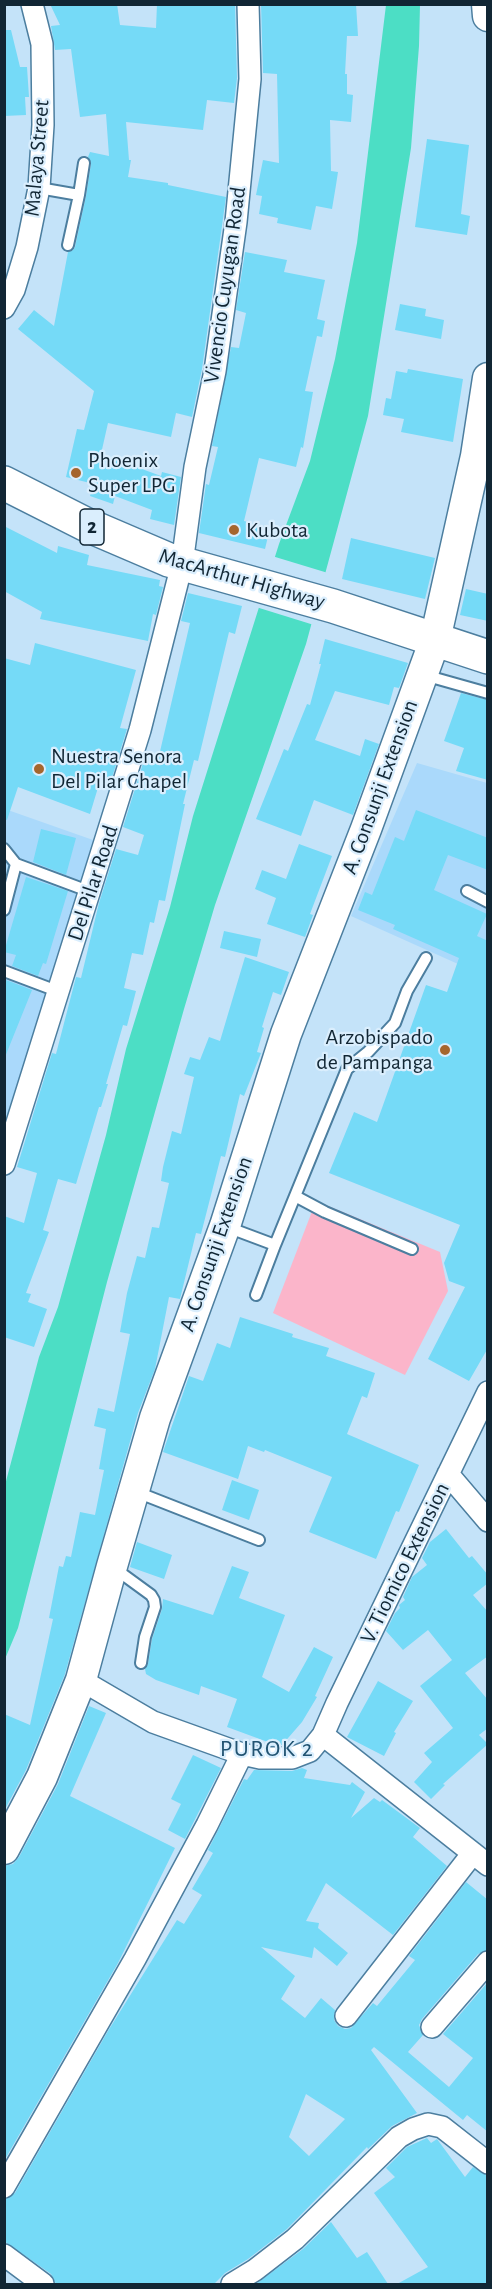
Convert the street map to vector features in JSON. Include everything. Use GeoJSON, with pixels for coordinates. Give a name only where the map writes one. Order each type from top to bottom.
{"type":"FeatureCollection","features":[{"type":"Feature","properties":{"kind":"highway","name":"MacArthur Highway"},"geometry":{"type":"LineString","coordinates":[[4,483],[85,524],[182,564],[333,606],[488,657]]}},
{"type":"Feature","properties":{"kind":"main road"},"geometry":{"type":"LineString","coordinates":[[487,4],[488,16]]}},
{"type":"Feature","properties":{"kind":"main road","name":"A. Consunji Extension"},"geometry":{"type":"LineString","coordinates":[[4,1849],[42,1777],[81,1680],[155,1418],[225,1226],[286,1034],[366,829],[435,640],[476,456],[488,378]]}},
{"type":"Feature","properties":{"kind":"street","name":"Malaya Street"},"geometry":{"type":"LineString","coordinates":[[4,308],[14,290],[27,247],[39,188],[43,125],[42,44],[32,4]]}},
{"type":"Feature","properties":{"kind":"street","name":"Vivencio Cuyugan Road"},"geometry":{"type":"LineString","coordinates":[[182,564],[195,467],[215,371],[236,222],[250,79],[248,4]]}},
{"type":"Feature","properties":{"kind":"street","name":"Del Pilar Road"},"geometry":{"type":"LineString","coordinates":[[6,1156],[57,991],[91,892],[140,730],[182,564]]}},
{"type":"Feature","properties":{"kind":"street","name":"V. Tiomico Extension"},"geometry":{"type":"LineString","coordinates":[[323,1736],[356,1662],[488,1392]]}},
{"type":"Feature","properties":{"kind":"street"},"geometry":{"type":"LineString","coordinates":[[448,1474],[488,1521]]}},
{"type":"Feature","properties":{"kind":"street"},"geometry":{"type":"LineString","coordinates":[[81,1680],[153,1722],[242,1754],[260,1758],[292,1758],[310,1751],[323,1736],[480,1859],[346,2016]]}},
{"type":"Feature","properties":{"kind":"street"},"geometry":{"type":"LineString","coordinates":[[4,2187],[135,1959],[207,1825],[242,1754]]}},
{"type":"Feature","properties":{"kind":"street"},"geometry":{"type":"LineString","coordinates":[[432,2028],[488,1962]]}},
{"type":"Feature","properties":{"kind":"street"},"geometry":{"type":"LineString","coordinates":[[232,2284],[255,2270],[295,2239],[399,2138],[413,2129],[428,2124],[442,2127],[488,2163]]}},
{"type":"Feature","properties":{"kind":"street"},"geometry":{"type":"LineString","coordinates":[[4,2254],[43,2284]]}},
{"type":"Feature","properties":{"kind":"lane"},"geometry":{"type":"LineString","coordinates":[[68,245],[84,163]]}},
{"type":"Feature","properties":{"kind":"lane"},"geometry":{"type":"LineString","coordinates":[[39,188],[79,195]]}},
{"type":"Feature","properties":{"kind":"lane"},"geometry":{"type":"LineString","coordinates":[[421,674],[488,693]]}},
{"type":"Feature","properties":{"kind":"lane"},"geometry":{"type":"LineString","coordinates":[[4,849],[16,864],[91,892]]}},
{"type":"Feature","properties":{"kind":"lane"},"geometry":{"type":"LineString","coordinates":[[4,910],[16,864]]}},
{"type":"Feature","properties":{"kind":"lane"},"geometry":{"type":"LineString","coordinates":[[467,891],[488,902]]}},
{"type":"Feature","properties":{"kind":"lane"},"geometry":{"type":"LineString","coordinates":[[256,1295],[347,1069],[368,1052],[395,1023],[407,991],[426,958]]}},
{"type":"Feature","properties":{"kind":"lane"},"geometry":{"type":"LineString","coordinates":[[4,971],[57,991]]}},
{"type":"Feature","properties":{"kind":"lane"},"geometry":{"type":"LineString","coordinates":[[295,1196],[325,1212],[412,1249]]}},
{"type":"Feature","properties":{"kind":"lane"},"geometry":{"type":"LineString","coordinates":[[225,1226],[275,1245]]}},
{"type":"Feature","properties":{"kind":"lane"},"geometry":{"type":"LineString","coordinates":[[134,1491],[258,1540]]}},
{"type":"Feature","properties":{"kind":"lane"},"geometry":{"type":"LineString","coordinates":[[112,1566],[151,1594],[154,1600],[143,1644],[141,1663]]}},
{"type":"Feature","properties":{"kind":"shaded area"},"geometry":{"type":"Polygon","coordinates":[[[386,5],[420,5],[419,46],[411,148],[368,416],[306,644],[215,905],[184,1009],[107,1282],[18,1628],[5,1659],[5,1485],[39,1357],[58,1307],[106,1135],[126,1049],[170,907],[193,816],[279,544],[310,461],[335,359],[357,243],[386,5]]]}},
{"type":"Feature","properties":{"kind":"shaded area"},"geometry":{"type":"Polygon","coordinates":[[[417,763],[487,783],[487,977],[351,916],[417,763]]]}},
{"type":"Feature","properties":{"kind":"shaded area"},"geometry":{"type":"Polygon","coordinates":[[[5,809],[93,840],[8,1134],[5,1133],[5,809]]]}},
{"type":"Feature","properties":{"kind":"shaded area"},"geometry":{"type":"Polygon","coordinates":[[[316,1201],[440,1252],[448,1291],[405,1375],[273,1313],[316,1201]]]}},
{"type":"Feature","properties":{"kind":"pier"},"geometry":{"type":"Polygon","coordinates":[[[272,556],[328,573],[314,625],[256,607],[272,556]]]}},
{"type":"Feature","properties":{"kind":"building"},"geometry":{"type":"Polygon","coordinates":[[[50,4],[117,4],[120,25],[156,28],[157,4],[235,4],[237,78],[234,103],[207,100],[203,130],[126,122],[129,160],[131,160],[128,177],[168,183],[168,185],[226,197],[202,369],[192,417],[176,413],[171,437],[108,423],[101,454],[161,476],[162,472],[181,477],[174,525],[150,519],[152,510],[115,496],[113,504],[90,496],[94,484],[66,477],[77,429],[84,430],[94,391],[18,329],[34,310],[54,326],[68,252],[75,247],[86,196],[91,164],[88,157],[90,152],[109,156],[106,114],[80,117],[71,49],[55,50],[51,26],[60,25],[50,4]]]}},
{"type":"Feature","properties":{"kind":"building"},"geometry":{"type":"Polygon","coordinates":[[[261,4],[356,4],[358,36],[347,36],[345,74],[347,74],[347,94],[353,95],[351,122],[330,120],[331,171],[338,172],[332,209],[316,206],[311,230],[277,223],[278,218],[259,214],[262,196],[256,195],[263,160],[279,163],[277,74],[263,73],[261,4]]]}},
{"type":"Feature","properties":{"kind":"building"},"geometry":{"type":"Polygon","coordinates":[[[4,30],[11,30],[20,67],[27,67],[29,97],[25,97],[26,115],[4,116],[4,30]]]}},
{"type":"Feature","properties":{"kind":"building"},"geometry":{"type":"Polygon","coordinates":[[[427,139],[469,145],[461,214],[470,216],[467,235],[415,227],[427,139]]]}},
{"type":"Feature","properties":{"kind":"building"},"geometry":{"type":"Polygon","coordinates":[[[245,252],[287,260],[284,272],[325,280],[317,319],[325,321],[322,337],[317,336],[305,391],[313,392],[303,448],[301,447],[296,467],[259,458],[244,521],[270,528],[265,549],[199,533],[206,484],[209,485],[218,447],[212,446],[231,347],[239,348],[246,313],[236,310],[245,252]]]}},
{"type":"Feature","properties":{"kind":"building"},"geometry":{"type":"Polygon","coordinates":[[[400,304],[426,309],[425,316],[444,320],[441,339],[395,330],[400,304]]]}},
{"type":"Feature","properties":{"kind":"building"},"geometry":{"type":"Polygon","coordinates":[[[408,369],[463,379],[453,442],[401,432],[404,419],[383,415],[386,398],[391,399],[396,371],[407,373],[408,369]]]}},
{"type":"Feature","properties":{"kind":"building"},"geometry":{"type":"Polygon","coordinates":[[[4,526],[57,553],[58,546],[89,555],[87,565],[160,580],[159,586],[163,587],[156,615],[153,614],[148,641],[40,619],[42,612],[4,591],[4,526]]]}},
{"type":"Feature","properties":{"kind":"building"},"geometry":{"type":"Polygon","coordinates":[[[351,538],[435,558],[425,599],[342,579],[351,538]]]}},
{"type":"Feature","properties":{"kind":"building"},"geometry":{"type":"Polygon","coordinates":[[[466,589],[488,594],[488,621],[460,615],[466,589]]]}},
{"type":"Feature","properties":{"kind":"building"},"geometry":{"type":"Polygon","coordinates":[[[188,593],[242,606],[235,634],[229,632],[198,761],[194,760],[183,804],[185,804],[165,901],[159,900],[154,923],[150,922],[143,955],[132,953],[124,988],[136,991],[127,1026],[123,1025],[106,1084],[108,1084],[76,1184],[58,1179],[43,1230],[49,1232],[26,1293],[31,1294],[28,1302],[47,1309],[34,1347],[4,1337],[4,1216],[24,1223],[37,1173],[17,1167],[52,1053],[56,1054],[76,977],[81,978],[99,903],[116,849],[138,855],[144,835],[123,827],[145,757],[158,760],[190,623],[181,621],[188,593]]]}},
{"type":"Feature","properties":{"kind":"building"},"geometry":{"type":"Polygon","coordinates":[[[325,639],[408,663],[399,688],[394,687],[389,705],[335,691],[315,740],[360,756],[365,739],[379,744],[353,815],[314,800],[301,836],[256,819],[284,749],[288,751],[307,704],[310,705],[325,639]]]}},
{"type":"Feature","properties":{"kind":"building"},"geometry":{"type":"Polygon","coordinates":[[[35,643],[136,670],[120,728],[127,729],[110,784],[100,781],[90,814],[18,787],[7,820],[4,819],[4,658],[30,665],[35,643]]]}},
{"type":"Feature","properties":{"kind":"building"},"geometry":{"type":"Polygon","coordinates":[[[461,693],[488,700],[488,780],[456,771],[464,748],[444,741],[461,693]]]}},
{"type":"Feature","properties":{"kind":"building"},"geometry":{"type":"Polygon","coordinates":[[[416,810],[488,838],[488,870],[448,855],[434,890],[487,914],[477,936],[488,941],[488,1348],[469,1381],[428,1359],[465,1287],[449,1281],[444,1263],[460,1225],[329,1173],[354,1112],[377,1122],[426,985],[447,992],[459,958],[393,929],[395,925],[358,910],[365,892],[372,895],[395,837],[404,841],[416,810]]]}},
{"type":"Feature","properties":{"kind":"building"},"geometry":{"type":"Polygon","coordinates":[[[41,829],[76,838],[66,875],[33,862],[41,829]]]}},
{"type":"Feature","properties":{"kind":"building"},"geometry":{"type":"Polygon","coordinates":[[[299,844],[332,856],[310,914],[313,915],[305,937],[267,924],[276,898],[255,889],[262,870],[286,879],[299,844]]]}},
{"type":"Feature","properties":{"kind":"building"},"geometry":{"type":"Polygon","coordinates":[[[26,877],[68,891],[46,964],[43,963],[38,976],[12,966],[16,955],[4,952],[26,877]]]}},
{"type":"Feature","properties":{"kind":"building"},"geometry":{"type":"Polygon","coordinates":[[[224,931],[261,939],[257,957],[220,948],[224,931]]]}},
{"type":"Feature","properties":{"kind":"building"},"geometry":{"type":"Polygon","coordinates":[[[245,957],[289,972],[281,995],[273,992],[257,1052],[261,1053],[244,1096],[240,1094],[225,1157],[221,1156],[201,1234],[196,1233],[180,1299],[169,1297],[155,1369],[138,1413],[65,1674],[26,1770],[4,1811],[4,1714],[30,1725],[53,1619],[49,1618],[59,1566],[63,1567],[66,1556],[71,1557],[80,1512],[95,1515],[104,1470],[99,1469],[106,1429],[94,1426],[98,1408],[114,1412],[130,1334],[120,1332],[127,1293],[137,1256],[145,1258],[152,1227],[159,1228],[169,1183],[161,1181],[163,1167],[172,1131],[181,1134],[194,1077],[184,1074],[190,1057],[200,1060],[209,1037],[220,1041],[245,957]]]}},
{"type":"Feature","properties":{"kind":"building"},"geometry":{"type":"Polygon","coordinates":[[[6,980],[32,990],[5,1057],[4,983],[6,980]]]}},
{"type":"Feature","properties":{"kind":"building"},"geometry":{"type":"Polygon","coordinates":[[[240,1317],[329,1348],[326,1356],[375,1373],[367,1398],[362,1396],[347,1434],[419,1465],[376,1559],[309,1532],[332,1477],[265,1450],[264,1452],[248,1446],[238,1479],[163,1452],[189,1376],[203,1381],[217,1343],[230,1348],[240,1317]]]}},
{"type":"Feature","properties":{"kind":"building"},"geometry":{"type":"Polygon","coordinates":[[[232,1480],[259,1490],[249,1520],[222,1510],[232,1480]]]}},
{"type":"Feature","properties":{"kind":"building"},"geometry":{"type":"Polygon","coordinates":[[[446,1529],[469,1558],[472,1556],[488,1575],[488,1583],[473,1595],[488,1612],[488,1656],[465,1673],[488,1700],[488,1728],[479,1735],[488,1744],[443,1784],[445,1785],[431,1799],[414,1782],[432,1762],[424,1753],[453,1728],[420,1686],[452,1660],[428,1630],[403,1650],[386,1631],[400,1608],[399,1605],[405,1600],[403,1597],[412,1577],[427,1565],[422,1558],[430,1542],[446,1529]]]}},
{"type":"Feature","properties":{"kind":"building"},"geometry":{"type":"Polygon","coordinates":[[[137,1542],[172,1555],[164,1579],[130,1567],[137,1542]]]}},
{"type":"Feature","properties":{"kind":"building"},"geometry":{"type":"Polygon","coordinates":[[[232,1566],[249,1572],[239,1598],[285,1615],[262,1677],[289,1692],[314,1647],[333,1657],[315,1696],[317,1697],[302,1722],[282,1745],[276,1745],[227,1727],[237,1699],[201,1686],[199,1695],[156,1680],[146,1674],[145,1669],[163,1599],[213,1615],[232,1566]]]}},
{"type":"Feature","properties":{"kind":"building"},"geometry":{"type":"Polygon","coordinates":[[[378,1681],[413,1701],[394,1732],[396,1733],[384,1756],[347,1737],[378,1681]]]}},
{"type":"Feature","properties":{"kind":"building"},"geometry":{"type":"Polygon","coordinates":[[[89,1706],[106,1713],[70,1796],[175,1848],[118,1963],[4,2161],[4,1866],[13,1864],[19,1857],[58,1784],[89,1706]]]}},
{"type":"Feature","properties":{"kind":"building"},"geometry":{"type":"Polygon","coordinates":[[[193,1755],[221,1768],[185,1839],[168,1830],[181,1804],[171,1799],[193,1755]]]}},
{"type":"Feature","properties":{"kind":"building"},"geometry":{"type":"Polygon","coordinates":[[[302,1768],[307,1770],[304,1778],[350,1785],[352,1782],[365,1792],[351,1818],[374,1798],[380,1802],[382,1800],[420,1828],[413,1837],[447,1866],[393,1935],[326,1883],[306,1921],[319,1923],[318,1928],[348,1953],[337,1966],[314,1947],[312,1958],[261,1947],[295,1976],[281,1999],[305,2018],[321,1998],[335,2010],[334,2020],[338,2026],[345,2029],[351,2028],[373,2003],[377,2006],[415,1960],[409,1956],[466,1882],[488,1900],[488,1950],[478,1954],[422,2019],[419,2025],[423,2035],[408,2052],[449,2087],[473,2058],[443,2034],[488,1982],[488,2132],[467,2115],[463,2120],[374,2047],[371,2050],[417,2113],[392,2126],[368,2149],[367,2147],[287,2229],[248,2259],[225,2273],[214,2284],[56,2284],[51,2274],[4,2241],[4,2200],[15,2193],[108,2031],[177,1920],[184,1924],[202,1895],[192,1889],[213,1853],[208,1850],[244,1779],[247,1780],[254,1770],[292,1771],[302,1768]],[[306,2094],[289,2137],[309,2156],[345,2119],[306,2094]]]}},
{"type":"Feature","properties":{"kind":"building"},"geometry":{"type":"Polygon","coordinates":[[[427,2138],[431,2143],[437,2139],[465,2177],[473,2167],[488,2176],[488,2284],[397,2284],[428,2267],[374,2193],[395,2177],[386,2168],[407,2147],[427,2138]]]}},
{"type":"Feature","properties":{"kind":"building"},"geometry":{"type":"Polygon","coordinates":[[[331,2222],[357,2258],[367,2252],[388,2284],[256,2284],[303,2249],[331,2222]]]}},
{"type":"Feature","properties":{"kind":"place","name":"Phoenix Super LPG"},"geometry":{"type":"Point","coordinates":[76,473]}},
{"type":"Feature","properties":{"kind":"place","name":"Kubota"},"geometry":{"type":"Point","coordinates":[234,530]}},
{"type":"Feature","properties":{"kind":"place","name":"Nuestra Senora Del Pilar Chapel"},"geometry":{"type":"Point","coordinates":[39,769]}},
{"type":"Feature","properties":{"kind":"place","name":"Arzobispado de Pampanga"},"geometry":{"type":"Point","coordinates":[445,1050]}},
{"type":"Feature","properties":{"kind":"district","name":"PUROK 2"},"geometry":{"type":"Point","coordinates":[267,1749]}}]}
